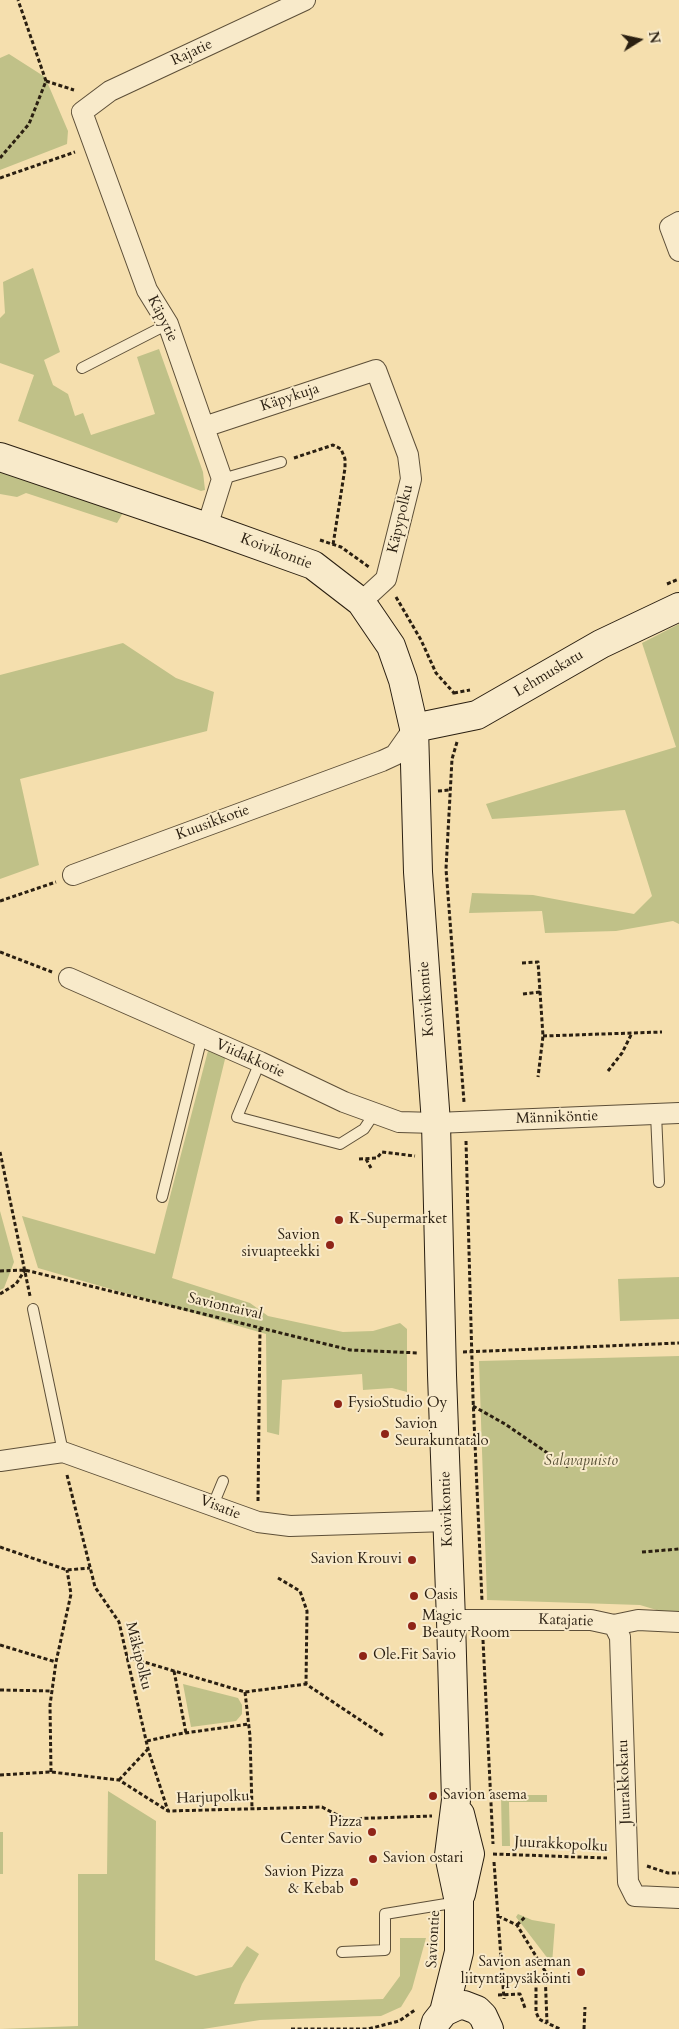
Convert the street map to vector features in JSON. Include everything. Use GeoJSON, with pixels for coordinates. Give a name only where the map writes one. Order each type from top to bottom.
{"type":"FeatureCollection","features":[{"type":"Feature","properties":{"kind":"main road","name":"Koivikontie"},"geometry":{"type":"LineString","coordinates":[[0,458],[207,527],[313,565],[361,602],[390,646],[403,680],[414,728],[418,872],[436,1123],[456,1800],[470,1854],[460,1902],[459,1952],[432,2021]]}},
{"type":"Feature","properties":{"kind":"main road","name":"Lehmuskatu"},"geometry":{"type":"LineString","coordinates":[[414,728],[477,714],[601,644],[679,607]]}},
{"type":"Feature","properties":{"kind":"main road","name":"Koivikontie"},"geometry":{"type":"LineString","coordinates":[[459,1952],[469,1977],[490,2017]]}},
{"type":"Feature","properties":{"kind":"main road"},"geometry":{"type":"LineString","coordinates":[[432,2021],[457,2006],[471,2007],[490,2017]]}},
{"type":"Feature","properties":{"kind":"street","name":"Rajatie"},"geometry":{"type":"LineString","coordinates":[[82,112],[110,91],[306,0]]}},
{"type":"Feature","properties":{"kind":"street","name":"Käpytie"},"geometry":{"type":"LineString","coordinates":[[82,112],[147,290],[168,324],[222,479]]}},
{"type":"Feature","properties":{"kind":"street"},"geometry":{"type":"LineString","coordinates":[[679,222],[670,227],[679,252]]}},
{"type":"Feature","properties":{"kind":"street","name":"Käpykuja"},"geometry":{"type":"LineString","coordinates":[[204,427],[376,370]]}},
{"type":"Feature","properties":{"kind":"street","name":"Käpypolku"},"geometry":{"type":"LineString","coordinates":[[361,602],[386,579],[411,479],[408,455],[376,370]]}},
{"type":"Feature","properties":{"kind":"street"},"geometry":{"type":"LineString","coordinates":[[207,527],[222,479]]}},
{"type":"Feature","properties":{"kind":"street","name":"Kuusikkotie"},"geometry":{"type":"LineString","coordinates":[[73,876],[382,761],[395,755],[414,728]]}},
{"type":"Feature","properties":{"kind":"street","name":"Viidakkotie"},"geometry":{"type":"LineString","coordinates":[[68,978],[374,1114],[399,1122],[436,1123]]}},
{"type":"Feature","properties":{"kind":"street","name":"Männiköntie"},"geometry":{"type":"LineString","coordinates":[[436,1123],[679,1113]]}},
{"type":"Feature","properties":{"kind":"street","name":"Visatie"},"geometry":{"type":"LineString","coordinates":[[0,1461],[63,1452],[258,1522],[290,1526],[447,1521]]}},
{"type":"Feature","properties":{"kind":"street","name":"Katajatie"},"geometry":{"type":"LineString","coordinates":[[451,1620],[591,1620],[614,1625],[638,1620],[679,1622]]}},
{"type":"Feature","properties":{"kind":"street","name":"Juurakkokatu"},"geometry":{"type":"LineString","coordinates":[[614,1625],[620,1636],[628,1882],[635,1896],[679,1898]]}},
{"type":"Feature","properties":{"kind":"lane"},"geometry":{"type":"LineString","coordinates":[[82,368],[168,324]]}},
{"type":"Feature","properties":{"kind":"lane"},"geometry":{"type":"LineString","coordinates":[[222,479],[281,462]]}},
{"type":"Feature","properties":{"kind":"lane"},"geometry":{"type":"LineString","coordinates":[[162,1197],[202,1037]]}},
{"type":"Feature","properties":{"kind":"lane"},"geometry":{"type":"LineString","coordinates":[[260,1062],[237,1117],[340,1144],[364,1129],[374,1114]]}},
{"type":"Feature","properties":{"kind":"lane"},"geometry":{"type":"LineString","coordinates":[[656,1114],[659,1182]]}},
{"type":"Feature","properties":{"kind":"lane"},"geometry":{"type":"LineString","coordinates":[[33,1309],[63,1452]]}},
{"type":"Feature","properties":{"kind":"lane"},"geometry":{"type":"LineString","coordinates":[[213,1505],[223,1481]]}},
{"type":"Feature","properties":{"kind":"lane"},"geometry":{"type":"LineString","coordinates":[[342,1952],[385,1950],[385,1914],[460,1902]]}},
{"type":"Feature","properties":{"kind":"path"},"geometry":{"type":"LineString","coordinates":[[0,158],[29,124],[46,81],[18,0]]}},
{"type":"Feature","properties":{"kind":"path"},"geometry":{"type":"LineString","coordinates":[[46,81],[74,90]]}},
{"type":"Feature","properties":{"kind":"path"},"geometry":{"type":"LineString","coordinates":[[0,178],[94,145]]}},
{"type":"Feature","properties":{"kind":"path"},"geometry":{"type":"LineString","coordinates":[[281,462],[333,445],[341,450],[345,459],[345,468],[333,545]]}},
{"type":"Feature","properties":{"kind":"path","name":"Koivikontie"},"geometry":{"type":"LineString","coordinates":[[459,736],[452,759],[446,869],[466,1121],[471,1352],[482,1619],[494,1854],[504,1999]]}},
{"type":"Feature","properties":{"kind":"path"},"geometry":{"type":"LineString","coordinates":[[0,901],[73,876]]}},
{"type":"Feature","properties":{"kind":"path"},"geometry":{"type":"LineString","coordinates":[[0,952],[68,978]]}},
{"type":"Feature","properties":{"kind":"path"},"geometry":{"type":"LineString","coordinates":[[522,963],[538,962],[543,1036],[538,1077]]}},
{"type":"Feature","properties":{"kind":"path"},"geometry":{"type":"LineString","coordinates":[[524,994],[540,992]]}},
{"type":"Feature","properties":{"kind":"path"},"geometry":{"type":"LineString","coordinates":[[543,1036],[662,1032]]}},
{"type":"Feature","properties":{"kind":"path"},"geometry":{"type":"LineString","coordinates":[[608,1071],[622,1053],[632,1033]]}},
{"type":"Feature","properties":{"kind":"path"},"geometry":{"type":"LineString","coordinates":[[0,1152],[33,1309]]}},
{"type":"Feature","properties":{"kind":"path"},"geometry":{"type":"LineString","coordinates":[[359,1159],[378,1158],[382,1152],[416,1156]]}},
{"type":"Feature","properties":{"kind":"path"},"geometry":{"type":"LineString","coordinates":[[366,1159],[371,1168]]}},
{"type":"Feature","properties":{"kind":"path"},"geometry":{"type":"LineString","coordinates":[[0,1294],[16,1284],[25,1270]]}},
{"type":"Feature","properties":{"kind":"path","name":"Saviontaival"},"geometry":{"type":"LineString","coordinates":[[0,1271],[25,1270],[350,1350],[421,1353]]}},
{"type":"Feature","properties":{"kind":"path"},"geometry":{"type":"LineString","coordinates":[[258,1522],[260,1327]]}},
{"type":"Feature","properties":{"kind":"path"},"geometry":{"type":"LineString","coordinates":[[471,1352],[679,1343]]}},
{"type":"Feature","properties":{"kind":"path"},"geometry":{"type":"LineString","coordinates":[[473,1406],[505,1424],[568,1467]]}},
{"type":"Feature","properties":{"kind":"path","name":"Mäkipolku"},"geometry":{"type":"LineString","coordinates":[[63,1452],[95,1587],[120,1622],[148,1748],[168,1811]]}},
{"type":"Feature","properties":{"kind":"path"},"geometry":{"type":"LineString","coordinates":[[0,1547],[67,1570],[90,1568]]}},
{"type":"Feature","properties":{"kind":"path"},"geometry":{"type":"LineString","coordinates":[[642,1552],[679,1549]]}},
{"type":"Feature","properties":{"kind":"path"},"geometry":{"type":"LineString","coordinates":[[52,1772],[50,1705],[56,1662],[71,1594],[67,1570]]}},
{"type":"Feature","properties":{"kind":"path"},"geometry":{"type":"LineString","coordinates":[[278,1578],[300,1591],[306,1611],[306,1684]]}},
{"type":"Feature","properties":{"kind":"path"},"geometry":{"type":"LineString","coordinates":[[0,1645],[56,1662]]}},
{"type":"Feature","properties":{"kind":"path"},"geometry":{"type":"LineString","coordinates":[[127,1657],[245,1692],[306,1684],[384,1736]]}},
{"type":"Feature","properties":{"kind":"path"},"geometry":{"type":"LineString","coordinates":[[174,1671],[186,1732]]}},
{"type":"Feature","properties":{"kind":"path"},"geometry":{"type":"LineString","coordinates":[[0,1690],[52,1691]]}},
{"type":"Feature","properties":{"kind":"path"},"geometry":{"type":"LineString","coordinates":[[245,1692],[249,1724],[252,1808]]}},
{"type":"Feature","properties":{"kind":"path"},"geometry":{"type":"LineString","coordinates":[[147,1741],[186,1732],[249,1724]]}},
{"type":"Feature","properties":{"kind":"path"},"geometry":{"type":"LineString","coordinates":[[119,1780],[148,1748]]}},
{"type":"Feature","properties":{"kind":"path","name":"Harjupolku"},"geometry":{"type":"LineString","coordinates":[[0,1775],[52,1772],[119,1780],[168,1811],[322,1807],[344,1818],[434,1816]]}},
{"type":"Feature","properties":{"kind":"path","name":"Juurakkopolku"},"geometry":{"type":"LineString","coordinates":[[494,1854],[586,1857],[642,1862],[654,1869],[679,1873]]}},
{"type":"Feature","properties":{"kind":"path"},"geometry":{"type":"LineString","coordinates":[[498,1915],[516,1925],[545,1971],[546,2023]]}},
{"type":"Feature","properties":{"kind":"path"},"geometry":{"type":"LineString","coordinates":[[516,1925],[525,1917]]}},
{"type":"Feature","properties":{"kind":"path"},"geometry":{"type":"LineString","coordinates":[[502,1976],[536,1976],[536,2012],[539,2019],[560,2029]]}},
{"type":"Feature","properties":{"kind":"path"},"geometry":{"type":"LineString","coordinates":[[490,2017],[504,1994],[520,1994],[525,2008]]}},
{"type":"Feature","properties":{"kind":"path"},"geometry":{"type":"LineString","coordinates":[[584,2029],[585,2007]]}},
{"type":"Feature","properties":{"kind":"path"},"geometry":{"type":"LineString","coordinates":[[291,2029],[368,2029],[399,2021],[432,2021]]}},
{"type":"Feature","properties":{"kind":"green space"},"geometry":{"type":"Polygon","coordinates":[[[9,54],[45,77],[68,131],[67,144],[0,170],[0,58],[9,54]]]}},
{"type":"Feature","properties":{"kind":"green space"},"geometry":{"type":"Polygon","coordinates":[[[33,268],[60,352],[44,360],[53,385],[68,394],[75,416],[83,413],[91,435],[155,414],[137,357],[159,349],[203,472],[205,490],[201,491],[18,421],[34,375],[0,363],[0,318],[5,313],[3,282],[33,268]]]}},
{"type":"Feature","properties":{"kind":"green space"},"geometry":{"type":"Polygon","coordinates":[[[0,469],[124,511],[117,523],[26,493],[17,497],[0,494],[0,469]]]}},
{"type":"Feature","properties":{"kind":"green space"},"geometry":{"type":"Polygon","coordinates":[[[679,624],[679,924],[673,921],[616,931],[545,933],[542,911],[469,913],[472,893],[533,895],[634,914],[652,896],[625,810],[492,819],[486,804],[676,747],[642,643],[679,624]]]}},
{"type":"Feature","properties":{"kind":"green space"},"geometry":{"type":"Polygon","coordinates":[[[123,643],[176,678],[214,692],[207,731],[20,779],[39,865],[0,879],[0,675],[123,643]]]}},
{"type":"Feature","properties":{"kind":"green space"},"geometry":{"type":"Polygon","coordinates":[[[209,1047],[226,1055],[172,1278],[250,1303],[268,1316],[343,1332],[373,1331],[400,1323],[407,1329],[407,1392],[392,1388],[363,1390],[362,1374],[282,1380],[279,1435],[267,1432],[266,1334],[38,1268],[22,1216],[155,1254],[209,1047]]]}},
{"type":"Feature","properties":{"kind":"green space"},"geometry":{"type":"Polygon","coordinates":[[[0,1211],[14,1262],[4,1288],[0,1290],[0,1211]]]}},
{"type":"Feature","properties":{"kind":"green space"},"geometry":{"type":"Polygon","coordinates":[[[679,1277],[679,1319],[620,1321],[618,1279],[679,1277]]]}},
{"type":"Feature","properties":{"kind":"green space","name":"Salavapuisto"},"geometry":{"type":"Polygon","coordinates":[[[679,1356],[679,1612],[660,1611],[640,1605],[487,1600],[479,1361],[679,1356]]]}},
{"type":"Feature","properties":{"kind":"green space"},"geometry":{"type":"Polygon","coordinates":[[[183,1684],[238,1698],[242,1705],[242,1714],[236,1721],[191,1727],[183,1684]]]}},
{"type":"Feature","properties":{"kind":"green space"},"geometry":{"type":"Polygon","coordinates":[[[108,1791],[156,1821],[155,1960],[196,1976],[232,1967],[247,1946],[259,1954],[242,1984],[234,2004],[383,1999],[400,1976],[400,1938],[426,1938],[412,1989],[401,2007],[381,2016],[260,2020],[203,2029],[0,2029],[78,2026],[78,1874],[107,1874],[108,1791]]]}},
{"type":"Feature","properties":{"kind":"green space"},"geometry":{"type":"Polygon","coordinates":[[[501,1795],[547,1795],[547,1802],[509,1802],[510,1846],[502,1846],[501,1795]]]}},
{"type":"Feature","properties":{"kind":"green space"},"geometry":{"type":"Polygon","coordinates":[[[0,1832],[3,1832],[3,1874],[0,1874],[0,1832]]]}},
{"type":"Feature","properties":{"kind":"green space"},"geometry":{"type":"Polygon","coordinates":[[[518,1914],[532,1920],[555,1924],[552,1964],[516,1917],[518,1914]]]}},
{"type":"Feature","properties":{"kind":"place","name":"K-Supermarket"},"geometry":{"type":"Point","coordinates":[339,1220]}},
{"type":"Feature","properties":{"kind":"place","name":"Savion sivuapteekki"},"geometry":{"type":"Point","coordinates":[330,1245]}},
{"type":"Feature","properties":{"kind":"place","name":"FysioStudio Oy"},"geometry":{"type":"Point","coordinates":[338,1404]}},
{"type":"Feature","properties":{"kind":"place","name":"Savion Seurakuntatalo"},"geometry":{"type":"Point","coordinates":[385,1434]}},
{"type":"Feature","properties":{"kind":"place","name":"Savion Krouvi"},"geometry":{"type":"Point","coordinates":[412,1560]}},
{"type":"Feature","properties":{"kind":"place","name":"Oasis"},"geometry":{"type":"Point","coordinates":[414,1596]}},
{"type":"Feature","properties":{"kind":"place","name":"Magic Beauty Room"},"geometry":{"type":"Point","coordinates":[412,1626]}},
{"type":"Feature","properties":{"kind":"place","name":"Ole.Fit Savio"},"geometry":{"type":"Point","coordinates":[363,1656]}},
{"type":"Feature","properties":{"kind":"place","name":"Savion asema"},"geometry":{"type":"Point","coordinates":[433,1796]}},
{"type":"Feature","properties":{"kind":"place","name":"Pizza Center Savio"},"geometry":{"type":"Point","coordinates":[372,1832]}},
{"type":"Feature","properties":{"kind":"place","name":"Savion ostari"},"geometry":{"type":"Point","coordinates":[373,1859]}},
{"type":"Feature","properties":{"kind":"place","name":"Savion Pizza & Kebab"},"geometry":{"type":"Point","coordinates":[354,1882]}},
{"type":"Feature","properties":{"kind":"place","name":"Savion aseman liityntäpysäköinti"},"geometry":{"type":"Point","coordinates":[581,1972]}}]}
